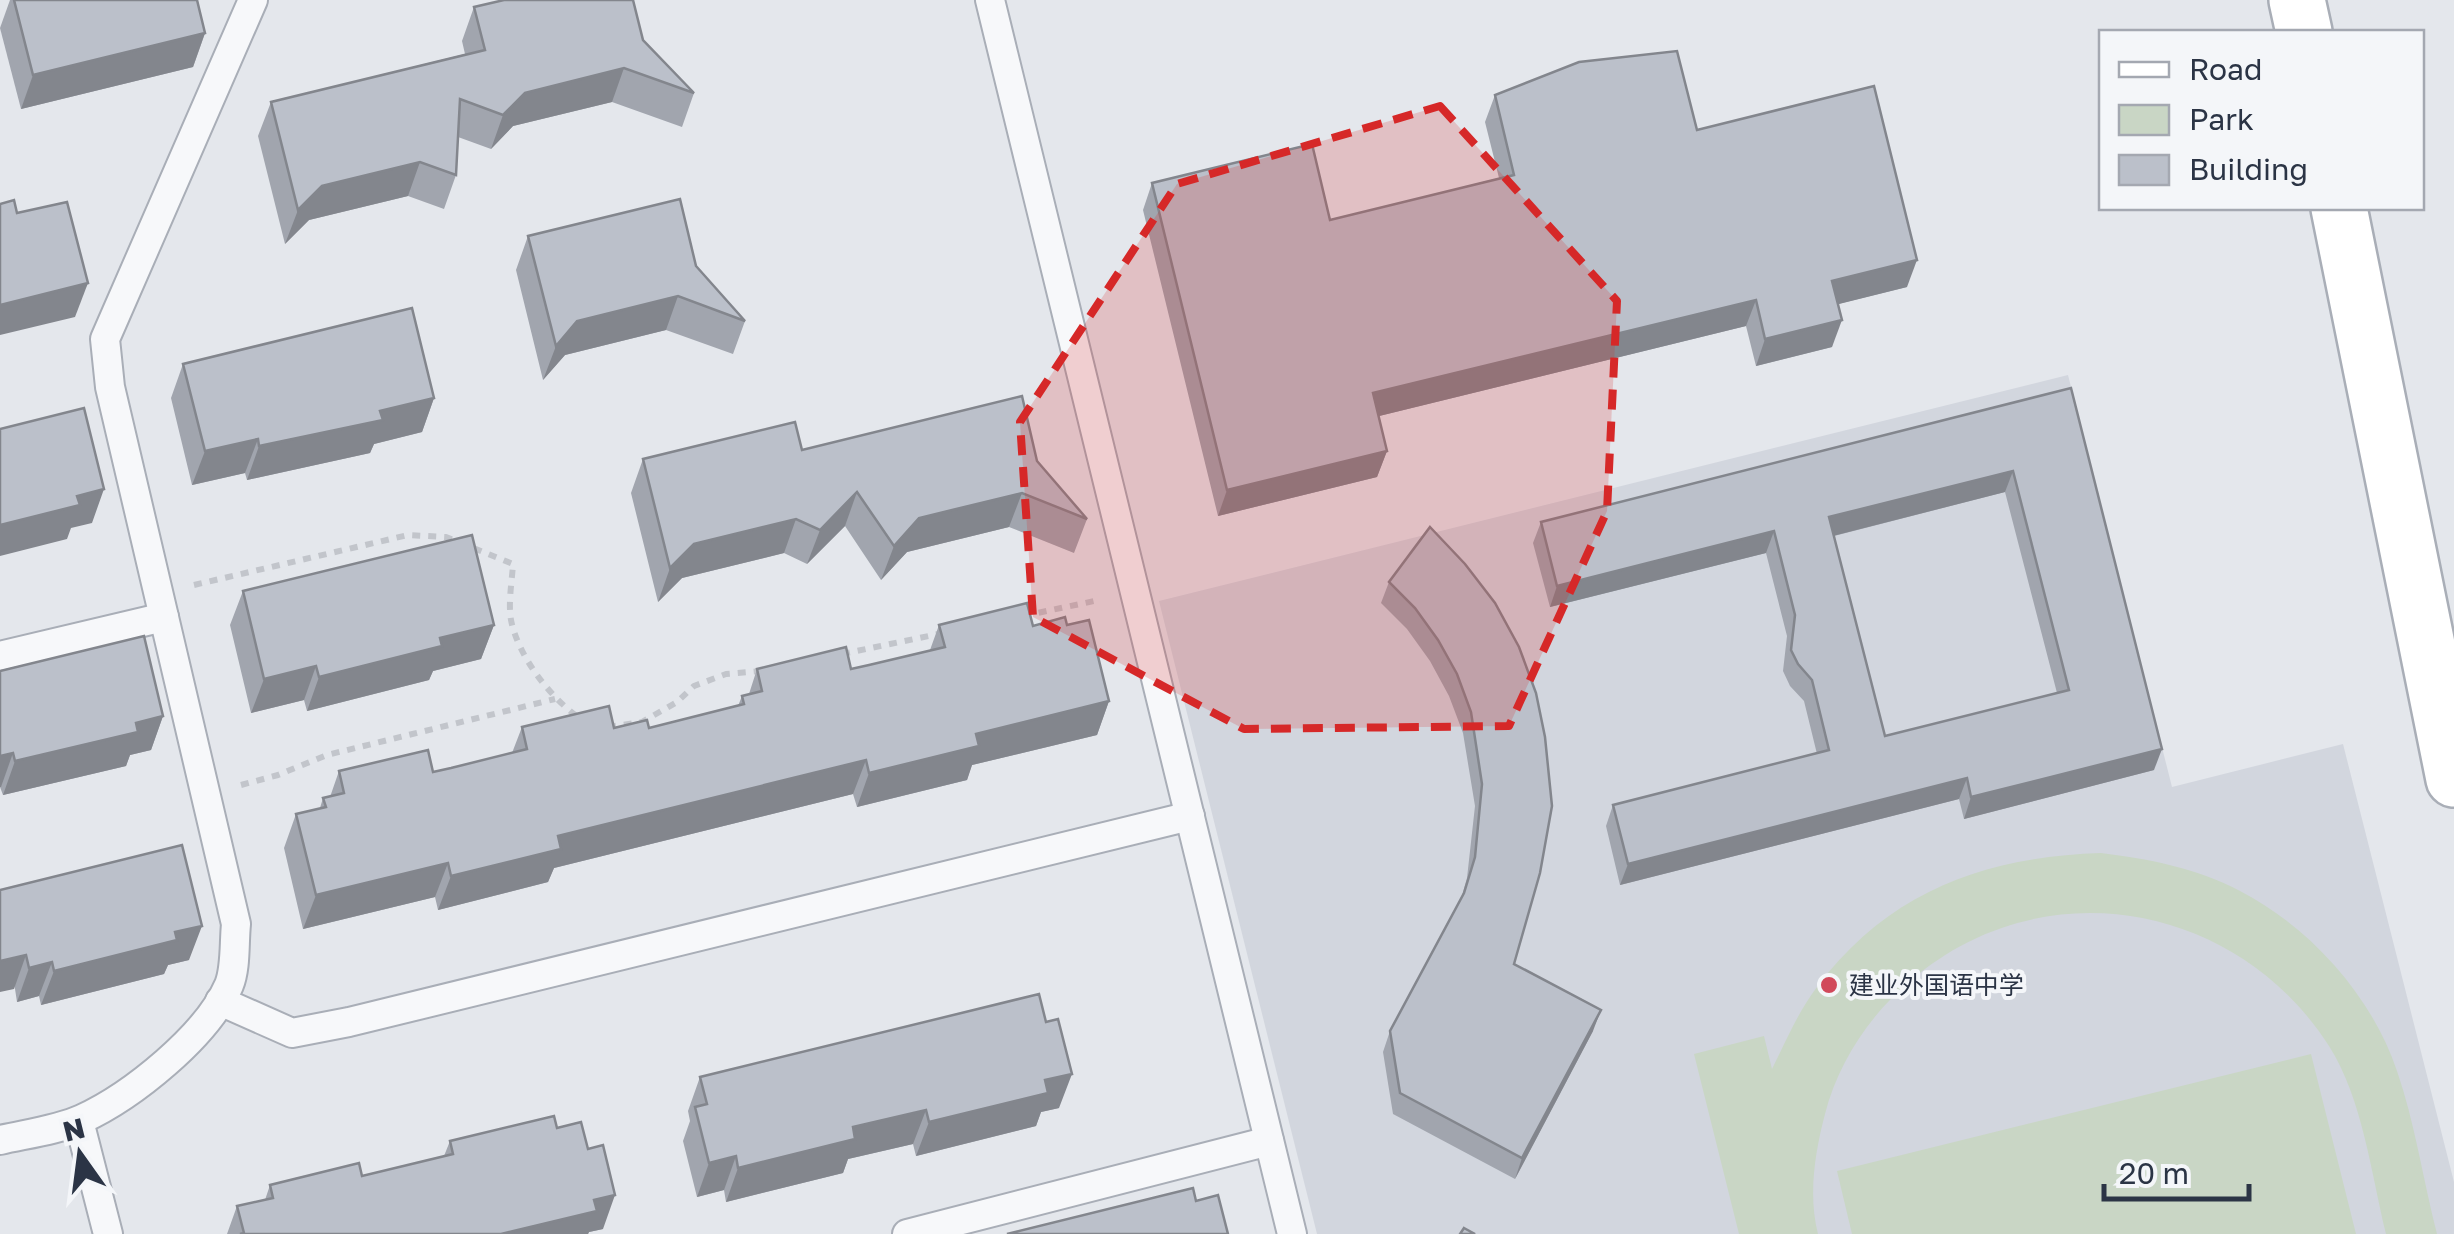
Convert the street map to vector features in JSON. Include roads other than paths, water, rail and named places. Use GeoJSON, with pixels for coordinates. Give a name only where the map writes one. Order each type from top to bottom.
{"type":"FeatureCollection","features":[{"type":"Feature","properties":{"kind":"street"},"geometry":{"type":"LineString","coordinates":[[2297,0],[2304,30]]}},
{"type":"Feature","properties":{"kind":"street"},"geometry":{"type":"LineString","coordinates":[[2339,210],[2454,780]]}},
{"type":"Feature","properties":{"kind":"lane"},"geometry":{"type":"LineString","coordinates":[[0,1140],[79,1120],[124,1095],[182,1046],[220,1002],[231,982],[236,924],[110,387],[105,339],[253,0]]}},
{"type":"Feature","properties":{"kind":"lane"},"geometry":{"type":"LineString","coordinates":[[996,1],[1135,593],[1292,1234]]}},
{"type":"Feature","properties":{"kind":"lane"},"geometry":{"type":"LineString","coordinates":[[0,656],[161,605]]}},
{"type":"Feature","properties":{"kind":"lane"},"geometry":{"type":"LineString","coordinates":[[220,1002],[292,1033],[1190,816]]}},
{"type":"Feature","properties":{"kind":"lane"},"geometry":{"type":"LineString","coordinates":[[79,1120],[108,1234]]}},
{"type":"Feature","properties":{"kind":"lane"},"geometry":{"type":"LineString","coordinates":[[907,1234],[1269,1141]]}},
{"type":"Feature","properties":{"kind":"place","name":"建业外国语中学"},"geometry":{"type":"Point","coordinates":[1829,985]}}]}
